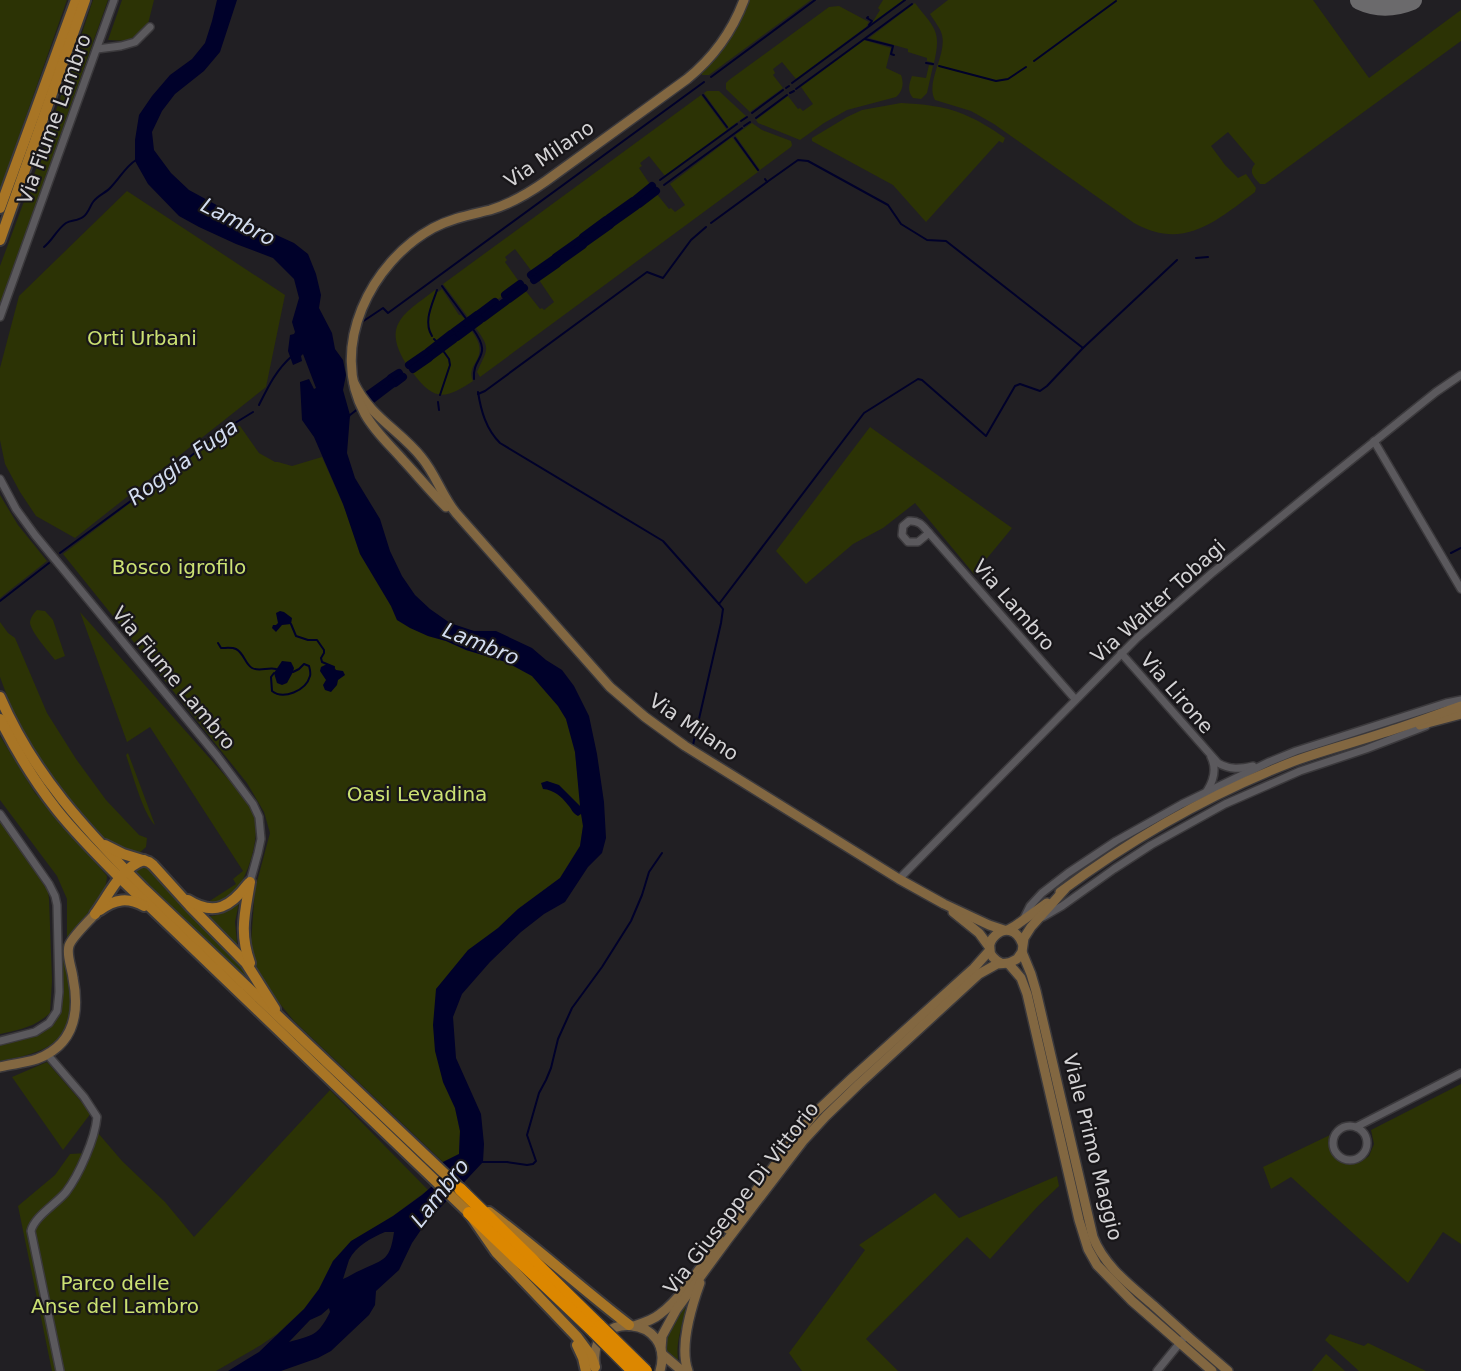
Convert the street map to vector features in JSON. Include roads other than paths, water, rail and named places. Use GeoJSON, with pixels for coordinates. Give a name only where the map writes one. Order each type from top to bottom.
{"type":"FeatureCollection","features":[{"type":"Feature","properties":{"kind":"highway"},"geometry":{"type":"LineString","coordinates":[[457,1194],[597,1329],[633,1371]]}},
{"type":"Feature","properties":{"kind":"highway"},"geometry":{"type":"LineString","coordinates":[[469,1213],[646,1371]]}},
{"type":"Feature","properties":{"kind":"main road"},"geometry":{"type":"LineString","coordinates":[[0,208],[76,0]]}},
{"type":"Feature","properties":{"kind":"main road"},"geometry":{"type":"LineString","coordinates":[[0,240],[85,0]]}},
{"type":"Feature","properties":{"kind":"main road"},"geometry":{"type":"LineString","coordinates":[[0,188],[10,181]]}},
{"type":"Feature","properties":{"kind":"main road"},"geometry":{"type":"LineString","coordinates":[[0,697],[15,728],[52,788],[154,910],[457,1194],[524,1238],[599,1302],[632,1325]]}},
{"type":"Feature","properties":{"kind":"main road"},"geometry":{"type":"LineString","coordinates":[[0,719],[21,757],[55,807],[89,846],[123,874],[284,1023],[436,1174]]}},
{"type":"Feature","properties":{"kind":"main road"},"geometry":{"type":"LineString","coordinates":[[96,841],[153,865],[253,972],[284,1023]]}},
{"type":"Feature","properties":{"kind":"main road"},"geometry":{"type":"LineString","coordinates":[[95,914],[123,874],[135,863],[144,860]]}},
{"type":"Feature","properties":{"kind":"main road"},"geometry":{"type":"LineString","coordinates":[[178,893],[196,905],[217,908],[228,905],[250,882]]}},
{"type":"Feature","properties":{"kind":"main road"},"geometry":{"type":"LineString","coordinates":[[250,882],[243,920],[245,950],[253,972]]}},
{"type":"Feature","properties":{"kind":"main road"},"geometry":{"type":"LineString","coordinates":[[95,914],[107,905],[125,899],[154,910]]}},
{"type":"Feature","properties":{"kind":"main road"},"geometry":{"type":"LineString","coordinates":[[457,1194],[496,1252],[583,1344],[591,1356],[592,1370]]}},
{"type":"Feature","properties":{"kind":"street","name":"Via Fiume Lambro"},"geometry":{"type":"LineString","coordinates":[[0,317],[114,0]]}},
{"type":"Feature","properties":{"kind":"street","name":"Via Milano"},"geometry":{"type":"LineString","coordinates":[[468,527],[444,505],[378,432],[364,413],[354,384],[352,345],[357,318],[365,300],[388,266],[418,237],[443,223],[496,208],[534,189],[682,83],[703,65],[721,44],[744,0]]}},
{"type":"Feature","properties":{"kind":"street"},"geometry":{"type":"LineString","coordinates":[[97,49],[135,42],[150,27]]}},
{"type":"Feature","properties":{"kind":"street","name":"Via Walter Tobagi"},"geometry":{"type":"LineString","coordinates":[[899,879],[1121,653],[1212,573],[1374,441],[1461,375]]}},
{"type":"Feature","properties":{"kind":"street","name":"Via Milano"},"geometry":{"type":"LineString","coordinates":[[354,384],[370,409],[409,443],[423,459],[448,502],[468,527],[610,687],[645,717],[694,751],[899,879],[989,926],[1006,930]]}},
{"type":"Feature","properties":{"kind":"street"},"geometry":{"type":"LineString","coordinates":[[1374,441],[1461,589]]}},
{"type":"Feature","properties":{"kind":"street","name":"Via Fiume Lambro"},"geometry":{"type":"LineString","coordinates":[[0,479],[16,509],[35,535],[254,804],[259,817],[261,834],[250,882]]}},
{"type":"Feature","properties":{"kind":"street","name":"Via Lambro"},"geometry":{"type":"LineString","coordinates":[[928,533],[1075,699]]}},
{"type":"Feature","properties":{"kind":"street","name":"Via Lirone"},"geometry":{"type":"LineString","coordinates":[[1121,653],[1218,763],[1230,769],[1243,769],[1269,762]]}},
{"type":"Feature","properties":{"kind":"street","name":"Via Giuseppe Di Vittorio"},"geometry":{"type":"LineString","coordinates":[[1023,921],[1030,906],[1042,892],[1133,831],[1168,811],[1269,762],[1314,745],[1461,700]]}},
{"type":"Feature","properties":{"kind":"street","name":"Via Giuseppe Di Vittorio"},"geometry":{"type":"LineString","coordinates":[[592,1370],[595,1350],[604,1335],[615,1328],[653,1319],[677,1298],[794,1138],[816,1112],[974,968],[990,949],[990,942],[998,932],[1023,921],[1065,889],[1158,828],[1239,786],[1300,759],[1461,706]]}},
{"type":"Feature","properties":{"kind":"street","name":"Via Giuseppe Di Vittorio"},"geometry":{"type":"LineString","coordinates":[[1036,921],[1062,906],[1151,845],[1225,804],[1300,771],[1461,714]]}},
{"type":"Feature","properties":{"kind":"street","name":"Via Giuseppe Di Vittorio"},"geometry":{"type":"LineString","coordinates":[[1385,732],[1436,722]]}},
{"type":"Feature","properties":{"kind":"street","name":"Via Lirone"},"geometry":{"type":"LineString","coordinates":[[1206,792],[1214,776],[1213,762],[1209,754]]}},
{"type":"Feature","properties":{"kind":"street"},"geometry":{"type":"LineString","coordinates":[[0,814],[53,891],[57,905],[59,1002],[53,1019],[44,1027],[35,1032],[0,1041]]}},
{"type":"Feature","properties":{"kind":"street","name":"Via Giuseppe Di Vittorio"},"geometry":{"type":"LineString","coordinates":[[660,1371],[662,1336],[666,1326],[803,1142],[826,1116],[973,979],[990,967],[1016,960],[1026,935],[1065,889]]}},
{"type":"Feature","properties":{"kind":"street","name":"Via Milano"},"geometry":{"type":"LineString","coordinates":[[944,904],[979,933],[990,949]]}},
{"type":"Feature","properties":{"kind":"street"},"geometry":{"type":"LineString","coordinates":[[0,1067],[36,1059],[63,1042],[72,1027],[76,1006],[74,978],[68,948],[72,940],[95,914]]}},
{"type":"Feature","properties":{"kind":"street"},"geometry":{"type":"LineString","coordinates":[[1006,930],[1018,935],[1022,948]]}},
{"type":"Feature","properties":{"kind":"street","name":"Viale Primo Maggio"},"geometry":{"type":"LineString","coordinates":[[1022,948],[1036,991],[1096,1245],[1115,1270],[1212,1371]]}},
{"type":"Feature","properties":{"kind":"street"},"geometry":{"type":"LineString","coordinates":[[990,949],[994,958],[1005,963]]}},
{"type":"Feature","properties":{"kind":"street","name":"Viale Primo Maggio"},"geometry":{"type":"LineString","coordinates":[[1005,963],[1020,977],[1027,994],[1088,1249],[1097,1265],[1132,1301],[1228,1371]]}},
{"type":"Feature","properties":{"kind":"street"},"geometry":{"type":"LineString","coordinates":[[47,1054],[84,1097],[97,1117],[96,1126],[80,1169],[66,1192],[37,1220],[31,1231],[60,1371]]}},
{"type":"Feature","properties":{"kind":"street"},"geometry":{"type":"LineString","coordinates":[[1356,1127],[1364,1134],[1366,1150],[1354,1160],[1343,1158],[1335,1150],[1333,1139],[1340,1129],[1356,1127],[1461,1073]]}},
{"type":"Feature","properties":{"kind":"street"},"geometry":{"type":"LineString","coordinates":[[688,1371],[684,1344],[702,1276]]}},
{"type":"Feature","properties":{"kind":"street"},"geometry":{"type":"LineString","coordinates":[[632,1325],[652,1334],[662,1352],[682,1371]]}},
{"type":"Feature","properties":{"kind":"street"},"geometry":{"type":"LineString","coordinates":[[1157,1371],[1183,1339]]}},
{"type":"Feature","properties":{"kind":"water","name":"Lambro"},"geometry":{"type":"Polygon","coordinates":[[[217,0],[237,0],[220,52],[204,71],[175,94],[162,111],[152,132],[154,150],[171,173],[189,190],[246,221],[294,243],[308,254],[321,295],[319,308],[332,333],[335,349],[343,360],[346,375],[343,390],[350,415],[347,453],[355,478],[380,519],[390,551],[402,576],[415,595],[450,623],[474,631],[496,631],[532,648],[562,670],[574,686],[589,716],[604,802],[606,838],[602,853],[588,867],[565,902],[544,914],[521,932],[490,962],[462,994],[453,1017],[456,1058],[481,1114],[483,1162],[425,1224],[412,1243],[399,1270],[376,1291],[375,1305],[369,1315],[331,1351],[281,1371],[228,1371],[259,1352],[304,1309],[319,1289],[333,1261],[351,1241],[393,1216],[422,1195],[439,1180],[443,1162],[459,1154],[460,1131],[455,1108],[443,1082],[435,1051],[433,1025],[436,989],[468,950],[560,878],[580,846],[583,826],[581,814],[576,815],[560,796],[543,789],[541,783],[547,781],[559,785],[580,806],[575,752],[566,719],[558,706],[532,676],[506,662],[428,636],[397,620],[360,554],[343,504],[314,437],[302,420],[300,382],[309,379],[314,389],[316,388],[303,354],[302,361],[293,365],[288,351],[290,335],[295,332],[292,322],[299,298],[294,279],[273,258],[236,244],[179,216],[148,184],[135,161],[135,140],[139,115],[170,75],[192,59],[205,43],[217,0]],[[385,1232],[369,1240],[356,1251],[349,1260],[343,1279],[385,1257],[391,1248],[394,1232],[385,1232]],[[329,1308],[310,1320],[289,1342],[309,1336],[318,1330],[330,1312],[329,1308]]]}},
{"type":"Feature","properties":{"kind":"water"},"geometry":{"type":"Polygon","coordinates":[[[280,611],[292,618],[291,624],[282,625],[276,632],[272,628],[278,623],[276,613],[280,611]]]}},
{"type":"Feature","properties":{"kind":"water"},"geometry":{"type":"Polygon","coordinates":[[[282,661],[291,662],[294,668],[287,683],[282,685],[277,683],[274,673],[282,661]]]}},
{"type":"Feature","properties":{"kind":"water"},"geometry":{"type":"Polygon","coordinates":[[[327,664],[336,670],[343,671],[345,675],[338,680],[331,692],[325,690],[323,685],[326,680],[320,671],[321,667],[327,664]]]}},
{"type":"Feature","properties":{"kind":"waterway"},"geometry":{"type":"LineString","coordinates":[[711,77],[815,0]]}},
{"type":"Feature","properties":{"kind":"waterway"},"geometry":{"type":"LineString","coordinates":[[792,83],[905,0]]}},
{"type":"Feature","properties":{"kind":"waterway"},"geometry":{"type":"LineString","coordinates":[[1034,61],[1116,1]]}},
{"type":"Feature","properties":{"kind":"waterway"},"geometry":{"type":"LineString","coordinates":[[796,89],[912,4]]}},
{"type":"Feature","properties":{"kind":"waterway"},"geometry":{"type":"LineString","coordinates":[[868,17],[872,21],[869,25]]}},
{"type":"Feature","properties":{"kind":"waterway"},"geometry":{"type":"LineString","coordinates":[[865,39],[893,46],[891,54],[894,55]]}},
{"type":"Feature","properties":{"kind":"waterway"},"geometry":{"type":"LineString","coordinates":[[926,63],[933,64]]}},
{"type":"Feature","properties":{"kind":"waterway"},"geometry":{"type":"LineString","coordinates":[[939,66],[996,81],[1008,79],[1026,67]]}},
{"type":"Feature","properties":{"kind":"waterway"},"geometry":{"type":"LineString","coordinates":[[362,322],[383,308],[388,313],[704,82]]}},
{"type":"Feature","properties":{"kind":"waterway"},"geometry":{"type":"LineString","coordinates":[[752,113],[783,90]]}},
{"type":"Feature","properties":{"kind":"waterway"},"geometry":{"type":"LineString","coordinates":[[790,93],[794,91]]}},
{"type":"Feature","properties":{"kind":"waterway"},"geometry":{"type":"LineString","coordinates":[[703,95],[727,127]]}},
{"type":"Feature","properties":{"kind":"waterway"},"geometry":{"type":"LineString","coordinates":[[756,118],[787,95]]}},
{"type":"Feature","properties":{"kind":"waterway"},"geometry":{"type":"LineString","coordinates":[[741,121],[747,117]]}},
{"type":"Feature","properties":{"kind":"waterway"},"geometry":{"type":"LineString","coordinates":[[744,126],[750,122]]}},
{"type":"Feature","properties":{"kind":"waterway"},"geometry":{"type":"LineString","coordinates":[[660,180],[737,124]]}},
{"type":"Feature","properties":{"kind":"waterway"},"geometry":{"type":"LineString","coordinates":[[664,185],[742,128]]}},
{"type":"Feature","properties":{"kind":"waterway"},"geometry":{"type":"LineString","coordinates":[[735,138],[758,170]]}},
{"type":"Feature","properties":{"kind":"waterway"},"geometry":{"type":"LineString","coordinates":[[44,247],[66,223],[85,216],[95,200],[109,189],[136,160]]}},
{"type":"Feature","properties":{"kind":"waterway"},"geometry":{"type":"LineString","coordinates":[[767,182],[798,160],[808,161],[888,205],[901,224],[927,240],[946,241],[1083,348]]}},
{"type":"Feature","properties":{"kind":"waterway"},"geometry":{"type":"LineString","coordinates":[[711,223],[767,182],[765,179]]}},
{"type":"Feature","properties":{"kind":"waterway"},"geometry":{"type":"LineString","coordinates":[[636,199],[652,186]]}},
{"type":"Feature","properties":{"kind":"waterway"},"geometry":{"type":"LineString","coordinates":[[639,204],[656,191]]}},
{"type":"Feature","properties":{"kind":"waterway"},"geometry":{"type":"LineString","coordinates":[[609,218],[633,201]]}},
{"type":"Feature","properties":{"kind":"waterway"},"geometry":{"type":"LineString","coordinates":[[612,223],[636,206]]}},
{"type":"Feature","properties":{"kind":"waterway"},"geometry":{"type":"LineString","coordinates":[[583,237],[606,220]]}},
{"type":"Feature","properties":{"kind":"waterway"},"geometry":{"type":"LineString","coordinates":[[586,242],[610,225]]}},
{"type":"Feature","properties":{"kind":"waterway"},"geometry":{"type":"LineString","coordinates":[[478,394],[647,272],[663,278],[691,240],[706,227]]}},
{"type":"Feature","properties":{"kind":"waterway"},"geometry":{"type":"LineString","coordinates":[[556,257],[580,240]]}},
{"type":"Feature","properties":{"kind":"waterway"},"geometry":{"type":"LineString","coordinates":[[559,262],[583,245]]}},
{"type":"Feature","properties":{"kind":"waterway"},"geometry":{"type":"LineString","coordinates":[[1196,258],[1208,257]]}},
{"type":"Feature","properties":{"kind":"waterway"},"geometry":{"type":"LineString","coordinates":[[531,275],[554,259]]}},
{"type":"Feature","properties":{"kind":"waterway"},"geometry":{"type":"LineString","coordinates":[[719,604],[864,413],[918,379],[922,380],[986,436],[1015,386],[1020,384],[1040,391],[1047,386],[1083,348],[1177,260]]}},
{"type":"Feature","properties":{"kind":"waterway"},"geometry":{"type":"LineString","coordinates":[[534,280],[557,264]]}},
{"type":"Feature","properties":{"kind":"waterway"},"geometry":{"type":"LineString","coordinates":[[505,295],[520,284]]}},
{"type":"Feature","properties":{"kind":"waterway"},"geometry":{"type":"LineString","coordinates":[[442,286],[467,320]]}},
{"type":"Feature","properties":{"kind":"waterway"},"geometry":{"type":"LineString","coordinates":[[509,299],[524,288]]}},
{"type":"Feature","properties":{"kind":"waterway"},"geometry":{"type":"LineString","coordinates":[[432,336],[428,319],[437,290]]}},
{"type":"Feature","properties":{"kind":"waterway"},"geometry":{"type":"LineString","coordinates":[[483,318],[506,301]]}},
{"type":"Feature","properties":{"kind":"waterway"},"geometry":{"type":"LineString","coordinates":[[479,314],[495,302]]}},
{"type":"Feature","properties":{"kind":"waterway"},"geometry":{"type":"LineString","coordinates":[[454,332],[477,315]]}},
{"type":"Feature","properties":{"kind":"waterway"},"geometry":{"type":"LineString","coordinates":[[457,337],[480,320]]}},
{"type":"Feature","properties":{"kind":"waterway"},"geometry":{"type":"LineString","coordinates":[[473,329],[482,346],[481,356],[474,371],[474,379]]}},
{"type":"Feature","properties":{"kind":"waterway"},"geometry":{"type":"LineString","coordinates":[[428,352],[451,334]]}},
{"type":"Feature","properties":{"kind":"waterway"},"geometry":{"type":"LineString","coordinates":[[434,339],[437,342]]}},
{"type":"Feature","properties":{"kind":"waterway"},"geometry":{"type":"LineString","coordinates":[[431,356],[454,339]]}},
{"type":"Feature","properties":{"kind":"waterway"},"geometry":{"type":"LineString","coordinates":[[440,395],[450,365],[444,352]]}},
{"type":"Feature","properties":{"kind":"waterway"},"geometry":{"type":"LineString","coordinates":[[409,365],[425,354]]}},
{"type":"Feature","properties":{"kind":"waterway","name":"Roggia Fuga"},"geometry":{"type":"LineString","coordinates":[[259,405],[277,373],[292,356]]}},
{"type":"Feature","properties":{"kind":"waterway"},"geometry":{"type":"LineString","coordinates":[[413,369],[429,358]]}},
{"type":"Feature","properties":{"kind":"waterway"},"geometry":{"type":"LineString","coordinates":[[391,378],[399,373]]}},
{"type":"Feature","properties":{"kind":"waterway"},"geometry":{"type":"LineString","coordinates":[[395,383],[403,377]]}},
{"type":"Feature","properties":{"kind":"waterway"},"geometry":{"type":"LineString","coordinates":[[368,395],[389,380]]}},
{"type":"Feature","properties":{"kind":"waterway"},"geometry":{"type":"LineString","coordinates":[[371,400],[392,384]]}},
{"type":"Feature","properties":{"kind":"waterway"},"geometry":{"type":"LineString","coordinates":[[478,392],[485,419],[491,432],[500,443],[663,541],[723,609],[693,745]]}},
{"type":"Feature","properties":{"kind":"waterway"},"geometry":{"type":"LineString","coordinates":[[438,402],[439,410]]}},
{"type":"Feature","properties":{"kind":"waterway"},"geometry":{"type":"LineString","coordinates":[[348,418],[359,408]]}},
{"type":"Feature","properties":{"kind":"waterway","name":"Roggia Fuga"},"geometry":{"type":"LineString","coordinates":[[60,553],[222,431],[253,412]]}},
{"type":"Feature","properties":{"kind":"waterway"},"geometry":{"type":"LineString","coordinates":[[1451,553],[1461,548]]}},
{"type":"Feature","properties":{"kind":"waterway"},"geometry":{"type":"LineString","coordinates":[[0,601],[49,563]]}},
{"type":"Feature","properties":{"kind":"waterway"},"geometry":{"type":"LineString","coordinates":[[291,624],[296,636],[317,640],[324,650],[322,662],[334,667]]}},
{"type":"Feature","properties":{"kind":"waterway"},"geometry":{"type":"LineString","coordinates":[[218,643],[221,648],[233,648],[239,651],[252,668],[276,669]]}},
{"type":"Feature","properties":{"kind":"waterway"},"geometry":{"type":"LineString","coordinates":[[274,673],[271,677],[272,691],[282,695],[299,690],[308,681],[309,666],[304,664],[293,672]]}},
{"type":"Feature","properties":{"kind":"waterway","name":"Lambro"},"geometry":{"type":"LineString","coordinates":[[481,1162],[527,1165],[536,1161],[527,1135],[539,1093],[551,1068],[558,1039],[572,1008],[602,967],[631,921],[649,872],[662,853]]}},
{"type":"Feature","properties":{"kind":"park label","name":"Orti Urbani"},"geometry":{"type":"Point","coordinates":[142,338]}},
{"type":"Feature","properties":{"kind":"park label","name":"Bosco igrofilo"},"geometry":{"type":"Point","coordinates":[179,567]}},
{"type":"Feature","properties":{"kind":"park label","name":"Oasi Levadina"},"geometry":{"type":"Point","coordinates":[417,794]}},
{"type":"Feature","properties":{"kind":"park label","name":"Parco delle Anse del Lambro"},"geometry":{"type":"Point","coordinates":[115,1294]}}]}
